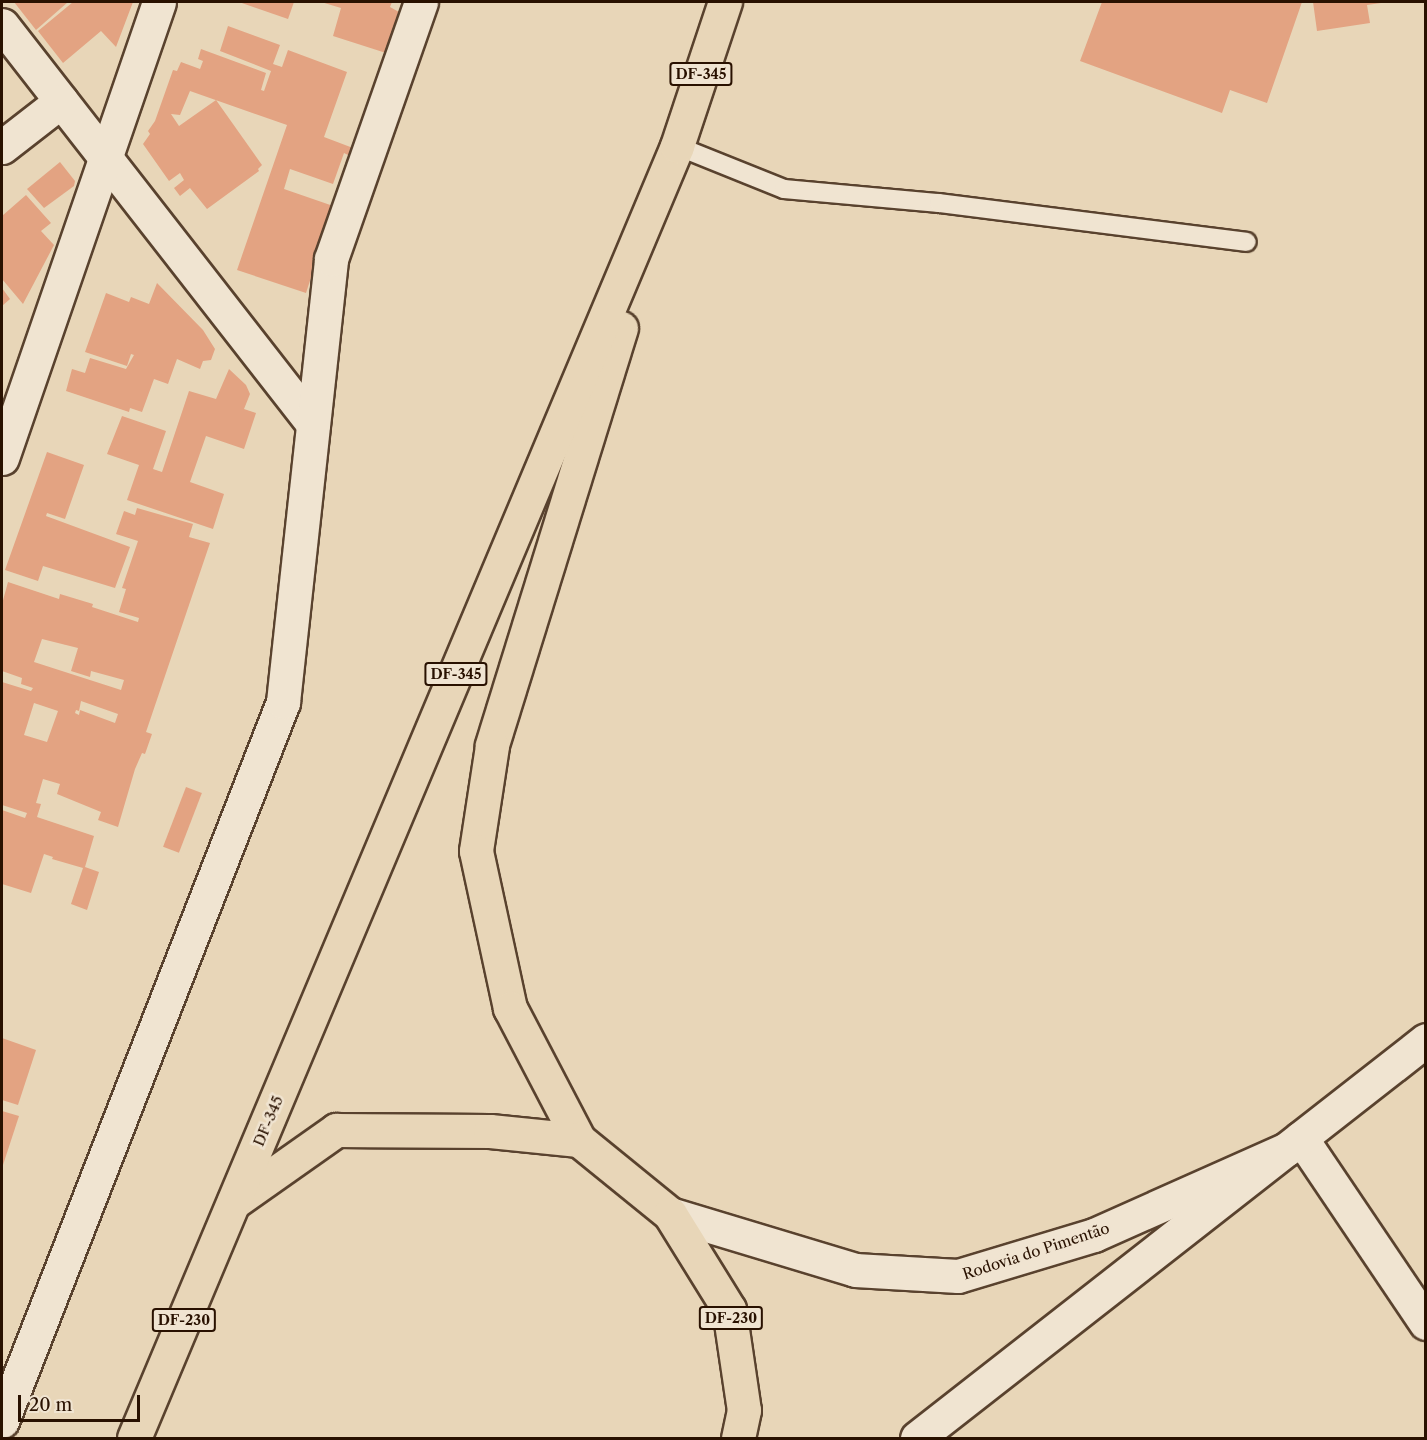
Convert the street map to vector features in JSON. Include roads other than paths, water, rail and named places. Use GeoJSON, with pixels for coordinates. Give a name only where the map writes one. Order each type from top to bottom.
{"type":"FeatureCollection","features":[{"type":"Feature","properties":{"kind":"main road","name":"DF-345"},"geometry":{"type":"LineString","coordinates":[[579,1140],[510,1008],[476,851],[492,746],[677,146],[725,2]]}},
{"type":"Feature","properties":{"kind":"main road","name":"DF-345"},"geometry":{"type":"LineString","coordinates":[[134,1438],[677,146]]}},
{"type":"Feature","properties":{"kind":"main road"},"geometry":{"type":"LineString","coordinates":[[234,1202],[336,1131],[490,1131],[579,1140]]}},
{"type":"Feature","properties":{"kind":"main road","name":"DF-230"},"geometry":{"type":"LineString","coordinates":[[579,1140],[670,1214],[729,1309],[744,1410],[738,1438]]}},
{"type":"Feature","properties":{"kind":"street"},"geometry":{"type":"LineString","coordinates":[[2,458],[159,2]]}},
{"type":"Feature","properties":{"kind":"street"},"geometry":{"type":"LineString","coordinates":[[2,1421],[283,702],[331,259],[421,2]]}},
{"type":"Feature","properties":{"kind":"street"},"geometry":{"type":"LineString","coordinates":[[2,25],[313,424]]}},
{"type":"Feature","properties":{"kind":"street"},"geometry":{"type":"LineString","coordinates":[[2,147],[61,101]]}},
{"type":"Feature","properties":{"kind":"street","name":"Rodovia do Pimentão"},"geometry":{"type":"LineString","coordinates":[[917,1438],[1425,1040]]}},
{"type":"Feature","properties":{"kind":"street"},"geometry":{"type":"LineString","coordinates":[[1294,1144],[1425,1323]]}},
{"type":"Feature","properties":{"kind":"street","name":"Rodovia do Pimentão"},"geometry":{"type":"LineString","coordinates":[[670,1214],[855,1270],[958,1276],[1094,1235],[1294,1144]]}},
{"type":"Feature","properties":{"kind":"lane"},"geometry":{"type":"LineString","coordinates":[[677,146],[784,189],[1004,210],[1247,242]]}}]}
